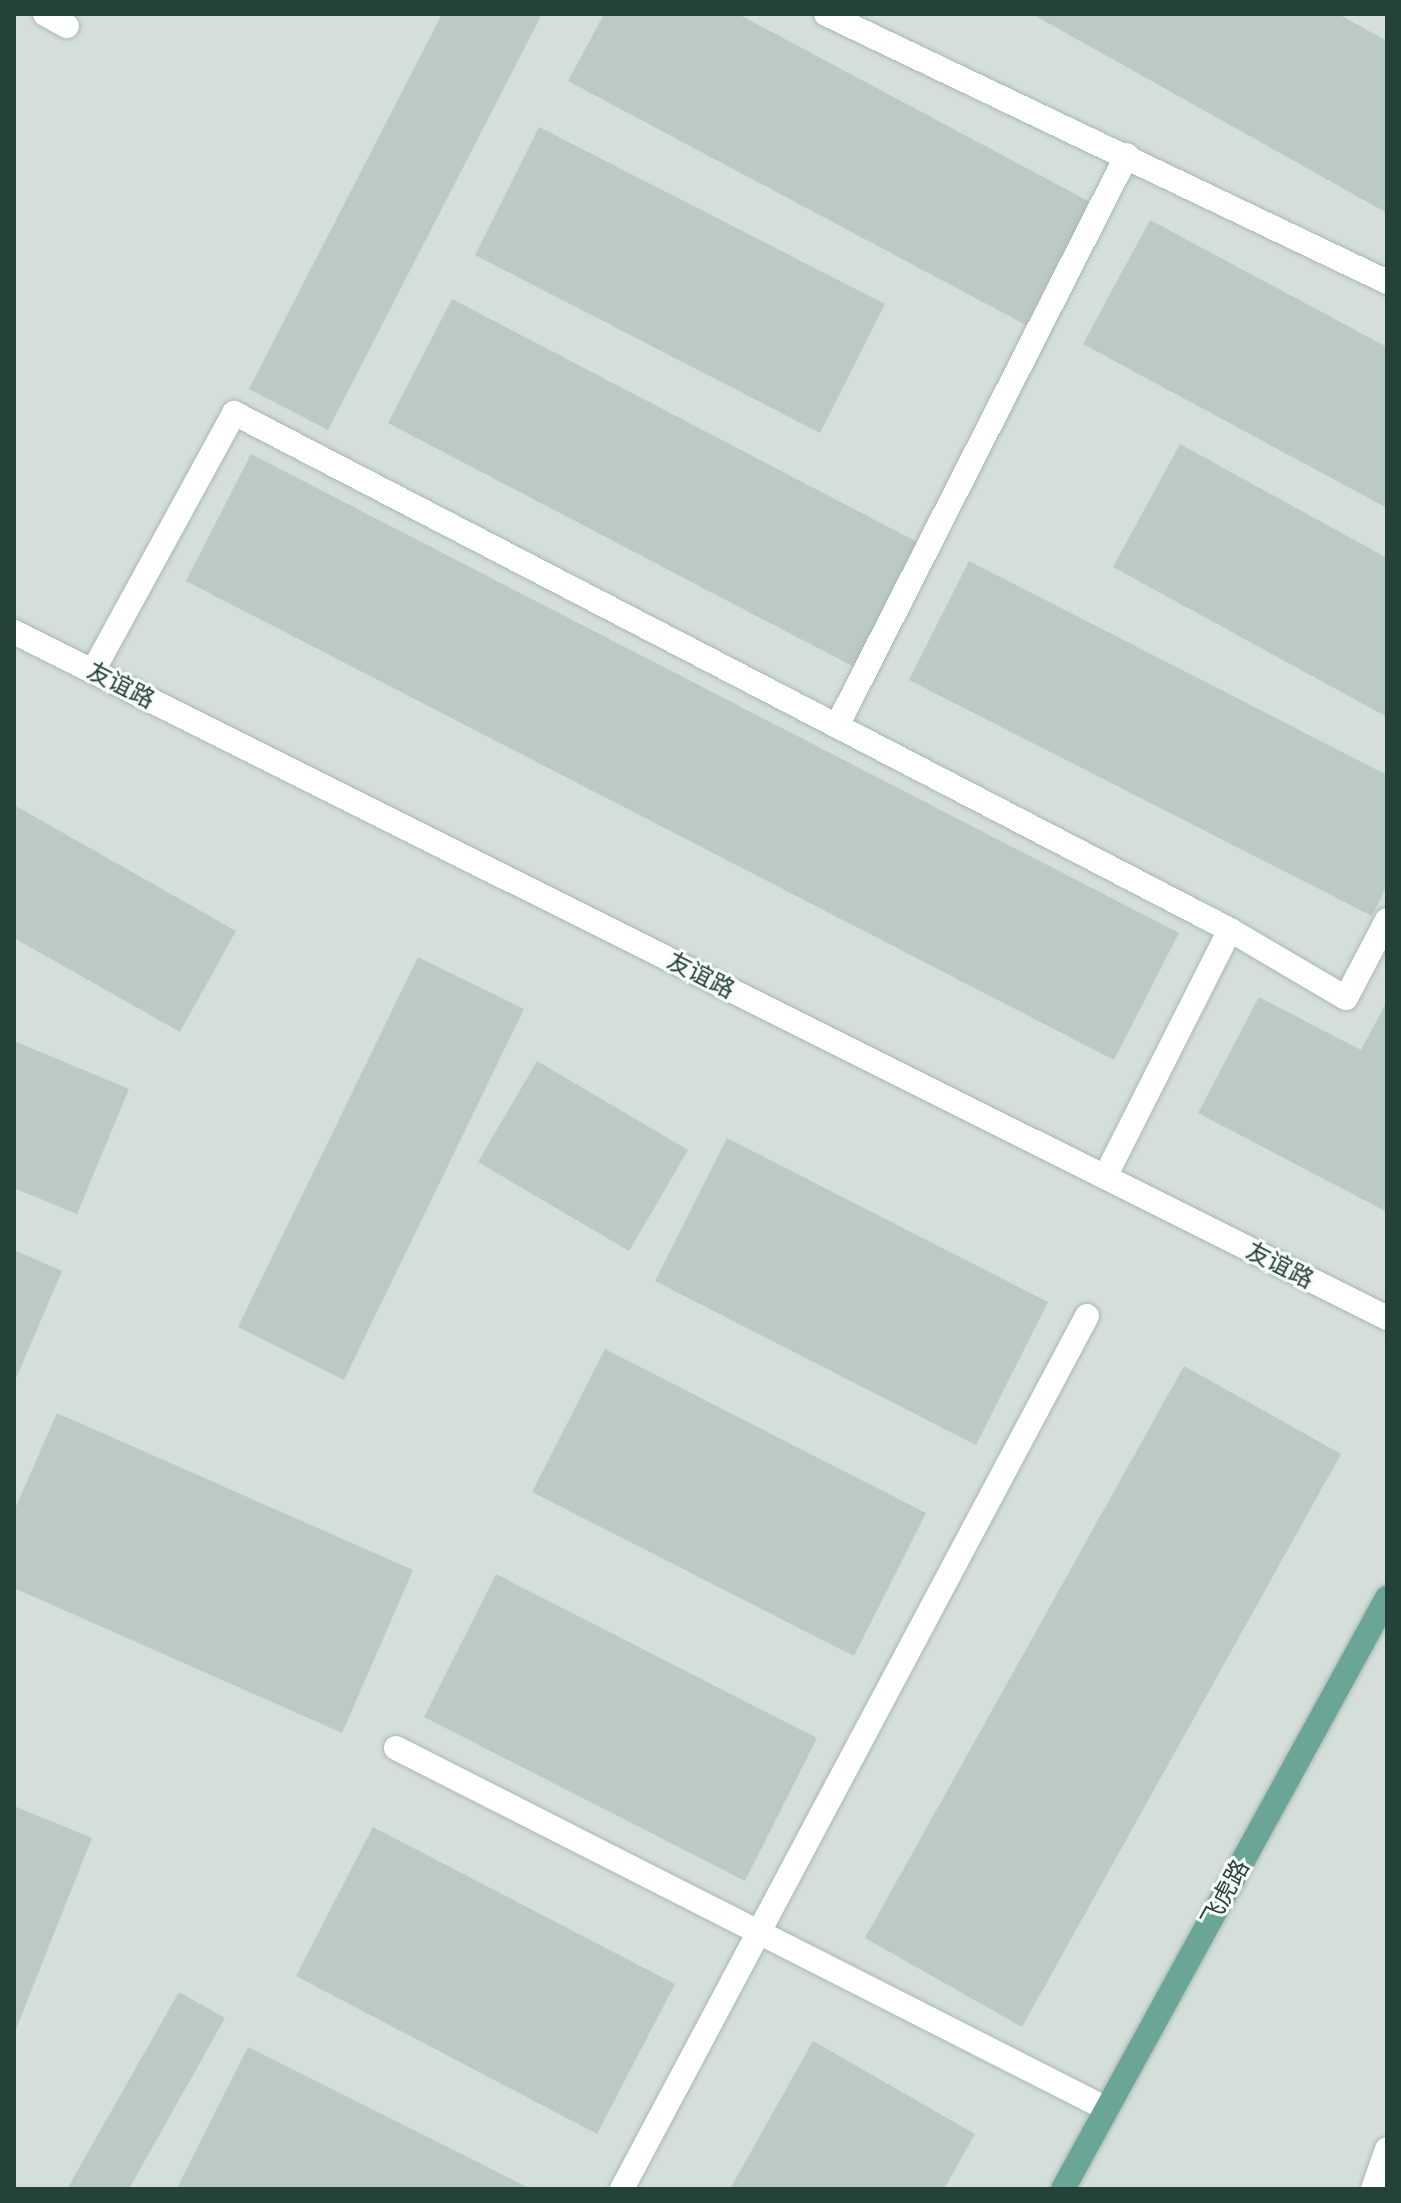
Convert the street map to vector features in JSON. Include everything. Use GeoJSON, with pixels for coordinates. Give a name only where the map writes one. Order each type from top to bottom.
{"type":"FeatureCollection","features":[{"type":"Feature","properties":{"kind":"main road","name":"飞虎路"},"geometry":{"type":"LineString","coordinates":[[1063,2189],[1387,1598]]}},
{"type":"Feature","properties":{"kind":"street"},"geometry":{"type":"LineString","coordinates":[[836,16],[1387,282]]}},
{"type":"Feature","properties":{"kind":"street"},"geometry":{"type":"LineString","coordinates":[[838,724],[1127,155]]}},
{"type":"Feature","properties":{"kind":"street"},"geometry":{"type":"LineString","coordinates":[[93,671],[234,413],[1230,930],[1346,998],[1387,920]]}},
{"type":"Feature","properties":{"kind":"street","name":"友谊路"},"geometry":{"type":"LineString","coordinates":[[14,632],[1387,1318]]}},
{"type":"Feature","properties":{"kind":"street"},"geometry":{"type":"LineString","coordinates":[[1105,1177],[1230,930]]}},
{"type":"Feature","properties":{"kind":"street"},"geometry":{"type":"LineString","coordinates":[[622,2189],[1087,1316]]}},
{"type":"Feature","properties":{"kind":"street"},"geometry":{"type":"LineString","coordinates":[[396,1748],[1107,2109]]}},
{"type":"Feature","properties":{"kind":"street"},"geometry":{"type":"LineString","coordinates":[[1373,2189],[1387,2149]]}},
{"type":"Feature","properties":{"kind":"shaded area"},"geometry":{"type":"Polygon","coordinates":[[[14,14],[1387,14],[1387,2189],[14,2189],[14,14]]]}},
{"type":"Feature","properties":{"kind":"building"},"geometry":{"type":"Polygon","coordinates":[[[442,14],[542,14],[328,430],[249,389],[442,14]]]}},
{"type":"Feature","properties":{"kind":"building"},"geometry":{"type":"Polygon","coordinates":[[[604,14],[738,14],[1090,202],[1026,325],[568,81],[604,14]]]}},
{"type":"Feature","properties":{"kind":"building"},"geometry":{"type":"Polygon","coordinates":[[[1032,14],[1338,14],[1387,41],[1387,213],[1032,14]]]}},
{"type":"Feature","properties":{"kind":"building"},"geometry":{"type":"Polygon","coordinates":[[[539,127],[885,304],[820,433],[475,255],[539,127]]]}},
{"type":"Feature","properties":{"kind":"building"},"geometry":{"type":"Polygon","coordinates":[[[1150,220],[1387,347],[1387,508],[1083,344],[1150,220]]]}},
{"type":"Feature","properties":{"kind":"building"},"geometry":{"type":"Polygon","coordinates":[[[452,299],[919,543],[854,667],[388,423],[452,299]]]}},
{"type":"Feature","properties":{"kind":"building"},"geometry":{"type":"Polygon","coordinates":[[[1180,444],[1387,558],[1387,717],[1113,567],[1180,444]]]}},
{"type":"Feature","properties":{"kind":"building"},"geometry":{"type":"Polygon","coordinates":[[[251,454],[1179,933],[1114,1060],[186,581],[251,454]]]}},
{"type":"Feature","properties":{"kind":"building"},"geometry":{"type":"Polygon","coordinates":[[[969,561],[1387,775],[1387,885],[1372,916],[909,680],[969,561]]]}},
{"type":"Feature","properties":{"kind":"building"},"geometry":{"type":"Polygon","coordinates":[[[14,805],[236,931],[180,1032],[14,938],[14,805]]]}},
{"type":"Feature","properties":{"kind":"building"},"geometry":{"type":"Polygon","coordinates":[[[418,957],[524,1009],[344,1380],[238,1327],[418,957]]]}},
{"type":"Feature","properties":{"kind":"building"},"geometry":{"type":"Polygon","coordinates":[[[1259,997],[1361,1050],[1387,1001],[1387,1212],[1198,1113],[1259,997]]]}},
{"type":"Feature","properties":{"kind":"building"},"geometry":{"type":"Polygon","coordinates":[[[14,1041],[129,1089],[77,1214],[14,1188],[14,1041]]]}},
{"type":"Feature","properties":{"kind":"building"},"geometry":{"type":"Polygon","coordinates":[[[537,1061],[688,1150],[629,1251],[478,1162],[537,1061]]]}},
{"type":"Feature","properties":{"kind":"building"},"geometry":{"type":"Polygon","coordinates":[[[727,1138],[1048,1302],[976,1445],[655,1281],[727,1138]]]}},
{"type":"Feature","properties":{"kind":"building"},"geometry":{"type":"Polygon","coordinates":[[[14,1250],[62,1271],[14,1383],[14,1250]]]}},
{"type":"Feature","properties":{"kind":"building"},"geometry":{"type":"Polygon","coordinates":[[[605,1349],[926,1513],[854,1656],[532,1492],[605,1349]]]}},
{"type":"Feature","properties":{"kind":"building"},"geometry":{"type":"Polygon","coordinates":[[[1184,1366],[1341,1454],[1022,2027],[865,1938],[1184,1366]]]}},
{"type":"Feature","properties":{"kind":"building"},"geometry":{"type":"Polygon","coordinates":[[[57,1413],[413,1570],[342,1733],[14,1588],[14,1511],[57,1413]]]}},
{"type":"Feature","properties":{"kind":"building"},"geometry":{"type":"Polygon","coordinates":[[[496,1574],[817,1738],[745,1881],[424,1717],[496,1574]]]}},
{"type":"Feature","properties":{"kind":"building"},"geometry":{"type":"Polygon","coordinates":[[[14,1806],[92,1838],[14,2034],[14,1806]]]}},
{"type":"Feature","properties":{"kind":"building"},"geometry":{"type":"Polygon","coordinates":[[[373,1827],[675,1984],[597,2134],[296,1976],[373,1827]]]}},
{"type":"Feature","properties":{"kind":"building"},"geometry":{"type":"Polygon","coordinates":[[[179,1992],[225,2018],[129,2189],[67,2189],[179,1992]]]}},
{"type":"Feature","properties":{"kind":"building"},"geometry":{"type":"Polygon","coordinates":[[[813,2041],[975,2134],[944,2189],[730,2189],[813,2041]]]}},
{"type":"Feature","properties":{"kind":"building"},"geometry":{"type":"Polygon","coordinates":[[[248,2047],[531,2189],[183,2189],[178,2186],[248,2047]]]}}]}
